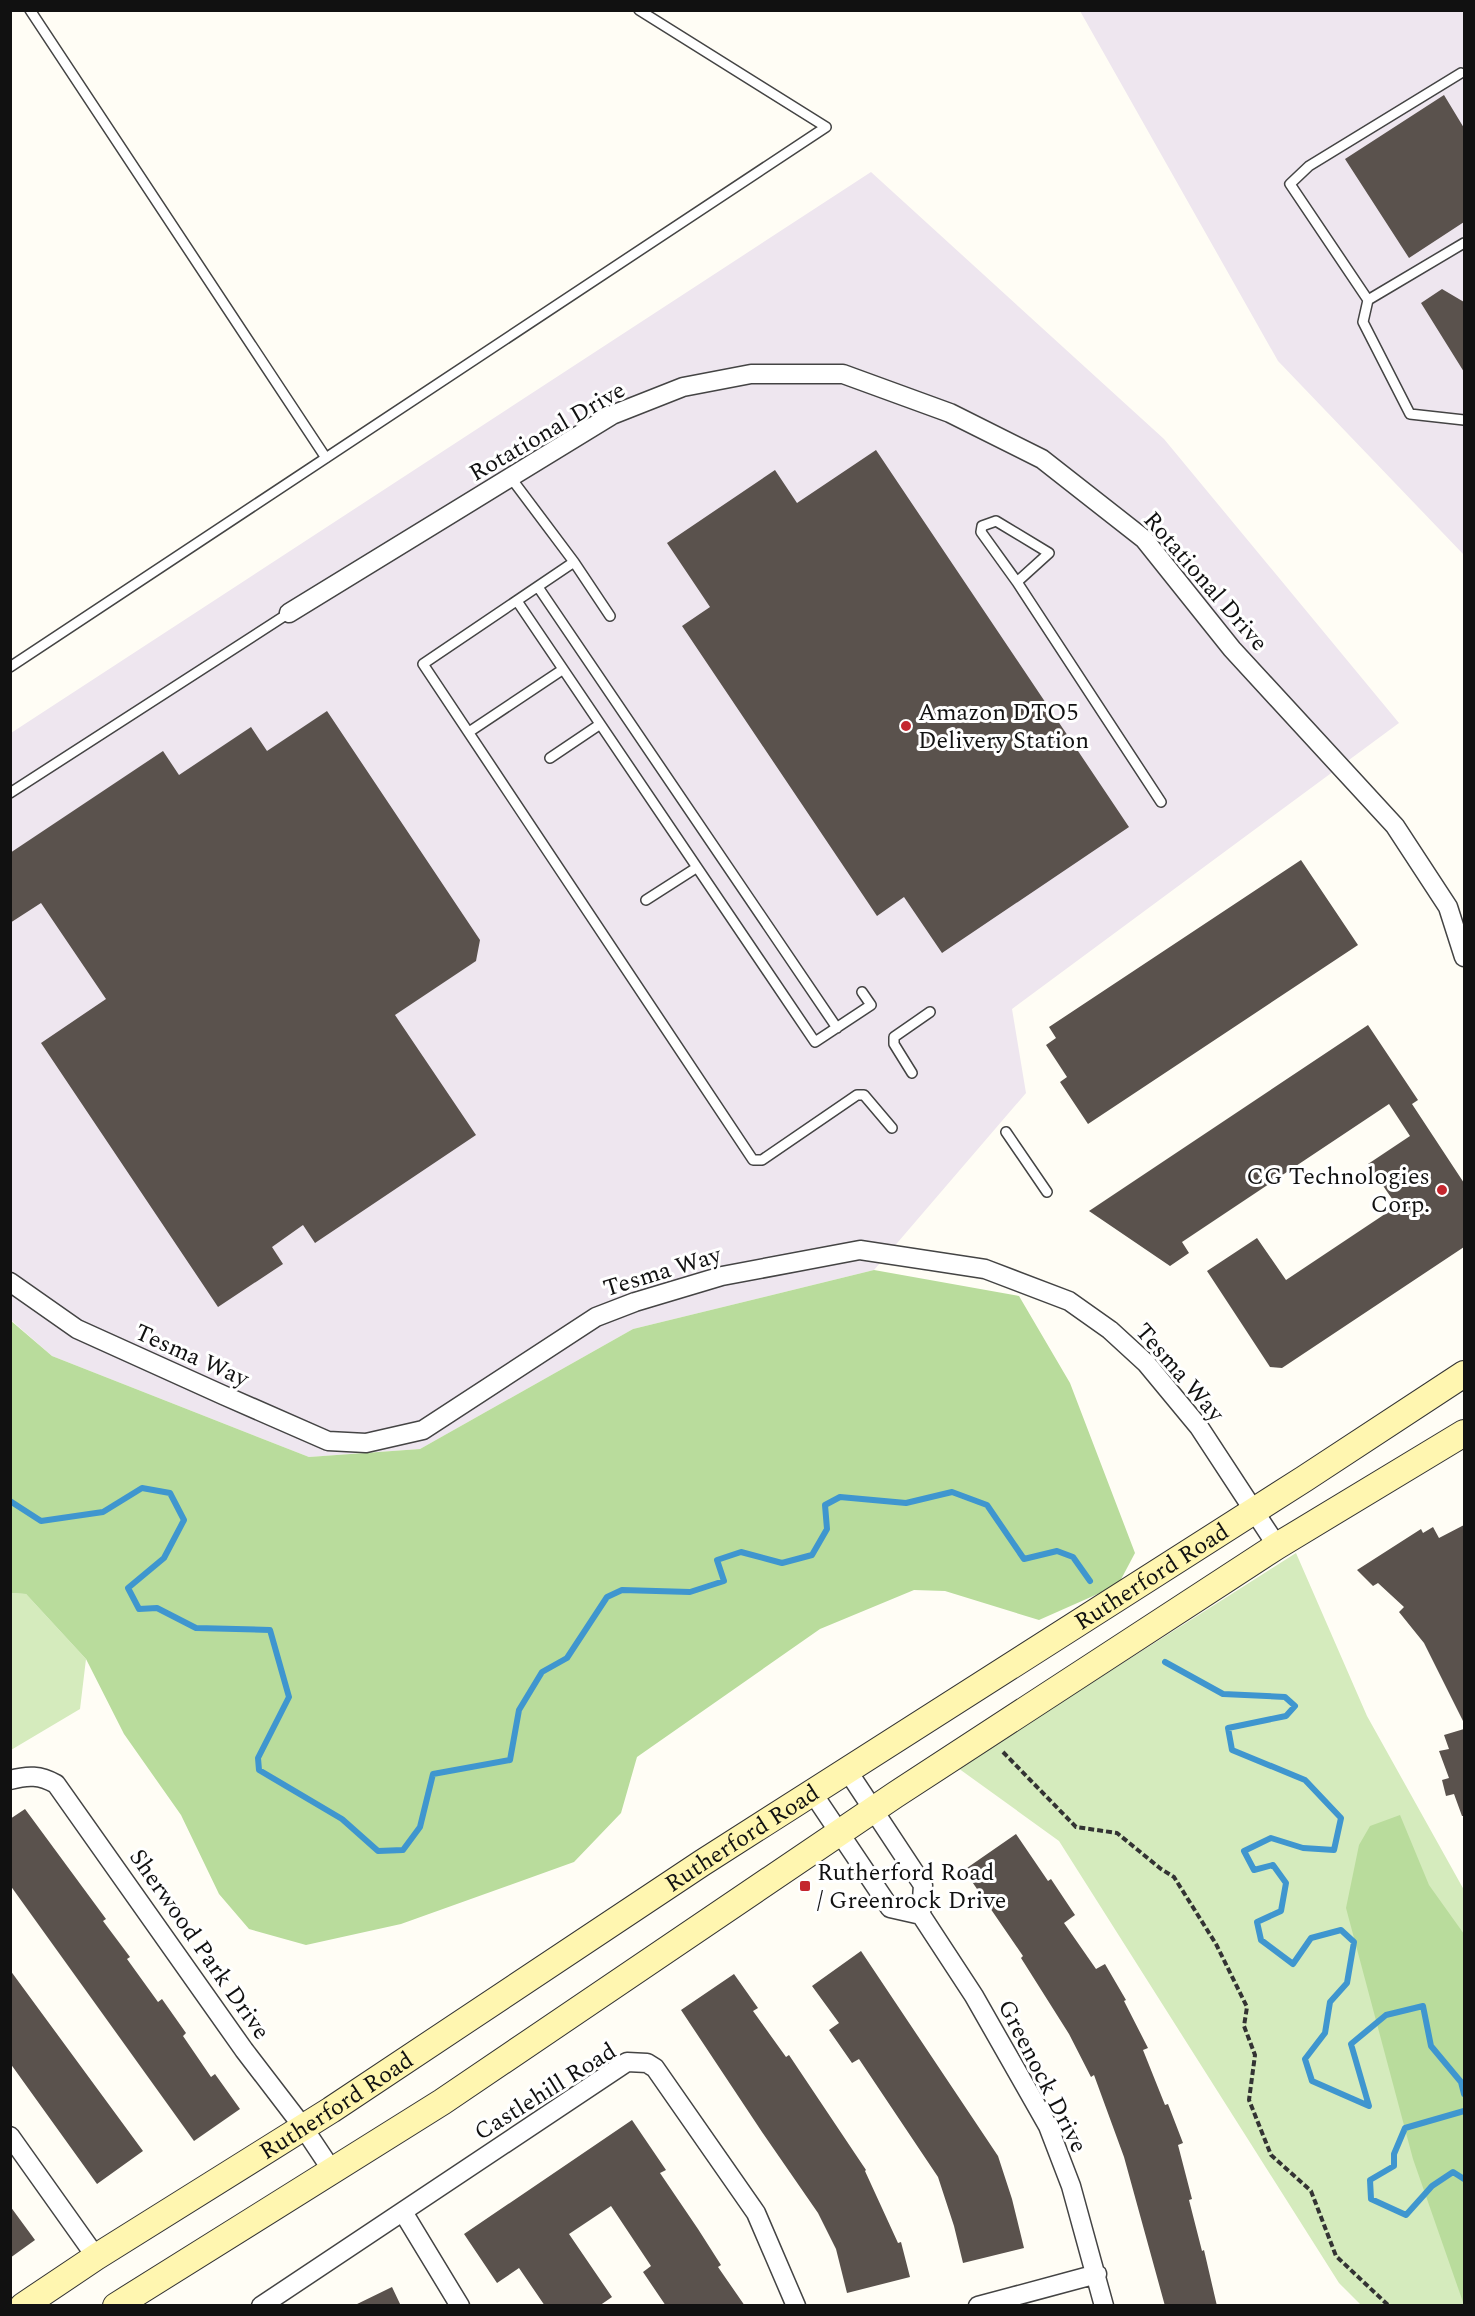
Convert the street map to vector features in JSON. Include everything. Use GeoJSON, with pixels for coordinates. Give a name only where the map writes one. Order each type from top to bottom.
{"type":"FeatureCollection","features":[{"type":"Feature","properties":{"kind":"main road","name":"Rutherford Road"},"geometry":{"type":"LineString","coordinates":[[23,2306],[96,2257],[303,2127],[847,1770],[1254,1511],[1464,1374]]}},
{"type":"Feature","properties":{"kind":"main road","name":"Rutherford Road"},"geometry":{"type":"LineString","coordinates":[[116,2306],[442,2102],[873,1810],[1277,1546],[1464,1433]]}},
{"type":"Feature","properties":{"kind":"street","name":"Rotational Drive"},"geometry":{"type":"LineString","coordinates":[[289,613],[612,415],[683,387],[751,374],[843,374],[950,413],[1042,459],[1144,539],[1232,649],[1395,826],[1448,907],[1464,957]]}},
{"type":"Feature","properties":{"kind":"street","name":"Tesma Way"},"geometry":{"type":"LineString","coordinates":[[10,1282],[77,1329],[328,1441],[366,1443],[423,1430],[596,1317],[635,1302],[722,1276],[860,1250],[985,1269],[1069,1301],[1110,1330],[1146,1363],[1199,1427],[1277,1546]]}},
{"type":"Feature","properties":{"kind":"street"},"geometry":{"type":"LineString","coordinates":[[813,1792],[890,1908],[921,1915],[923,1885],[847,1770]]}},
{"type":"Feature","properties":{"kind":"street","name":"Sherwood Park Drive"},"geometry":{"type":"LineString","coordinates":[[10,1780],[27,1775],[44,1777],[56,1784],[333,2172]]}},
{"type":"Feature","properties":{"kind":"street","name":"Greenock Drive"},"geometry":{"type":"LineString","coordinates":[[921,1915],[974,1996],[1048,2126],[1071,2186],[1104,2306]]}},
{"type":"Feature","properties":{"kind":"street","name":"Castlehill Road"},"geometry":{"type":"LineString","coordinates":[[261,2306],[627,2062],[647,2063],[655,2068],[756,2213],[796,2306]]}},
{"type":"Feature","properties":{"kind":"street"},"geometry":{"type":"LineString","coordinates":[[10,2136],[96,2257]]}},
{"type":"Feature","properties":{"kind":"street"},"geometry":{"type":"LineString","coordinates":[[403,2212],[460,2306]]}},
{"type":"Feature","properties":{"kind":"street"},"geometry":{"type":"LineString","coordinates":[[978,2306],[1097,2274]]}},
{"type":"Feature","properties":{"kind":"lane"},"geometry":{"type":"LineString","coordinates":[[30,10],[326,458]]}},
{"type":"Feature","properties":{"kind":"lane"},"geometry":{"type":"LineString","coordinates":[[10,667],[826,127],[639,10]]}},
{"type":"Feature","properties":{"kind":"lane"},"geometry":{"type":"LineString","coordinates":[[1368,300],[1290,184],[1309,166],[1463,75]]}},
{"type":"Feature","properties":{"kind":"lane"},"geometry":{"type":"LineString","coordinates":[[1464,243],[1368,300],[1362,322],[1410,414],[1464,420]]}},
{"type":"Feature","properties":{"kind":"lane"},"geometry":{"type":"LineString","coordinates":[[512,478],[574,562],[610,616]]}},
{"type":"Feature","properties":{"kind":"lane"},"geometry":{"type":"LineString","coordinates":[[1017,582],[1049,553],[996,521],[989,522],[982,526],[981,532],[1017,582],[1161,802]]}},
{"type":"Feature","properties":{"kind":"lane"},"geometry":{"type":"LineString","coordinates":[[574,562],[423,664],[753,1160],[762,1160],[856,1095],[864,1095],[892,1128]]}},
{"type":"Feature","properties":{"kind":"lane"},"geometry":{"type":"LineString","coordinates":[[538,587],[837,1028]]}},
{"type":"Feature","properties":{"kind":"lane"},"geometry":{"type":"LineString","coordinates":[[517,601],[815,1042],[871,1005],[862,992]]}},
{"type":"Feature","properties":{"kind":"lane"},"geometry":{"type":"LineString","coordinates":[[10,793],[289,613]]}},
{"type":"Feature","properties":{"kind":"lane"},"geometry":{"type":"LineString","coordinates":[[469,732],[562,670]]}},
{"type":"Feature","properties":{"kind":"lane"},"geometry":{"type":"LineString","coordinates":[[550,758],[599,725]]}},
{"type":"Feature","properties":{"kind":"lane"},"geometry":{"type":"LineString","coordinates":[[646,900],[696,868]]}},
{"type":"Feature","properties":{"kind":"lane"},"geometry":{"type":"LineString","coordinates":[[912,1073],[894,1044],[894,1037],[930,1012]]}},
{"type":"Feature","properties":{"kind":"lane"},"geometry":{"type":"LineString","coordinates":[[1006,1132],[1047,1192]]}},
{"type":"Feature","properties":{"kind":"path"},"geometry":{"type":"LineString","coordinates":[[996,1748],[1005,1753],[1076,1827],[1117,1833],[1174,1877],[1216,1944],[1247,2007],[1244,2026],[1255,2055],[1249,2100],[1271,2155],[1311,2191],[1336,2256],[1389,2306]]}},
{"type":"Feature","properties":{"kind":"shaded area"},"geometry":{"type":"Polygon","coordinates":[[[1080,11],[1464,11],[1464,555],[1278,361],[1080,11]]]}},
{"type":"Feature","properties":{"kind":"shaded area"},"geometry":{"type":"Polygon","coordinates":[[[871,172],[1164,439],[1399,723],[1012,1009],[1026,1093],[874,1270],[633,1329],[420,1449],[309,1457],[52,1356],[11,1320],[11,733],[871,172]]]}},
{"type":"Feature","properties":{"kind":"green space"},"geometry":{"type":"Polygon","coordinates":[[[874,1270],[1019,1296],[1070,1383],[1135,1553],[1118,1585],[1039,1620],[945,1591],[914,1590],[820,1629],[637,1757],[621,1813],[574,1862],[401,1924],[306,1945],[249,1929],[219,1894],[181,1815],[124,1734],[86,1659],[26,1594],[11,1593],[10,1320],[52,1356],[309,1457],[420,1449],[633,1329],[874,1270]]]}},
{"type":"Feature","properties":{"kind":"green space"},"geometry":{"type":"Polygon","coordinates":[[[1296,1553],[1367,1716],[1464,1890],[1464,2305],[1361,2305],[1339,2283],[1059,1841],[958,1768],[1296,1553]]]}},
{"type":"Feature","properties":{"kind":"green space"},"geometry":{"type":"Polygon","coordinates":[[[11,1593],[26,1594],[86,1659],[80,1709],[11,1750],[11,1593]]]}},
{"type":"Feature","properties":{"kind":"green space"},"geometry":{"type":"Polygon","coordinates":[[[1400,1815],[1429,1885],[1464,1934],[1464,2305],[1413,2159],[1346,1908],[1359,1845],[1370,1826],[1400,1815]]]}},
{"type":"Feature","properties":{"kind":"building"},"geometry":{"type":"Polygon","coordinates":[[[1444,95],[1464,128],[1464,222],[1409,258],[1345,159],[1444,95]]]}},
{"type":"Feature","properties":{"kind":"building"},"geometry":{"type":"Polygon","coordinates":[[[1442,289],[1464,302],[1464,372],[1421,303],[1442,289]]]}},
{"type":"Feature","properties":{"kind":"building","name":"Amazon DTO5 Delivery Station"},"geometry":{"type":"Polygon","coordinates":[[[876,450],[1129,827],[942,953],[904,897],[877,916],[682,626],[710,607],[667,543],[775,470],[797,503],[876,450]]]}},
{"type":"Feature","properties":{"kind":"building"},"geometry":{"type":"Polygon","coordinates":[[[327,711],[480,940],[476,961],[395,1015],[476,1135],[315,1243],[303,1225],[272,1247],[283,1264],[218,1307],[41,1043],[106,999],[41,903],[10,923],[10,853],[163,751],[179,775],[251,727],[267,751],[327,711]]]}},
{"type":"Feature","properties":{"kind":"building"},"geometry":{"type":"Polygon","coordinates":[[[1301,860],[1358,945],[1088,1124],[1060,1082],[1067,1077],[1046,1045],[1056,1038],[1049,1027],[1301,860]]]}},
{"type":"Feature","properties":{"kind":"building"},"geometry":{"type":"Polygon","coordinates":[[[1368,1025],[1418,1100],[1412,1104],[1464,1183],[1464,1247],[1282,1368],[1270,1367],[1207,1271],[1257,1238],[1286,1280],[1397,1206],[1368,1164],[1410,1136],[1389,1104],[1182,1242],[1189,1253],[1170,1266],[1089,1211],[1368,1025]]]}},
{"type":"Feature","properties":{"kind":"building"},"geometry":{"type":"Polygon","coordinates":[[[1464,1525],[1464,1723],[1424,1643],[1399,1612],[1404,1607],[1378,1583],[1373,1586],[1357,1570],[1421,1529],[1423,1533],[1433,1527],[1439,1538],[1464,1525]]]}},
{"type":"Feature","properties":{"kind":"building"},"geometry":{"type":"Polygon","coordinates":[[[1464,1729],[1464,1816],[1462,1816],[1454,1794],[1446,1796],[1442,1780],[1449,1778],[1439,1751],[1449,1749],[1444,1735],[1464,1729]]]}},
{"type":"Feature","properties":{"kind":"building"},"geometry":{"type":"Polygon","coordinates":[[[25,1809],[106,1919],[103,1921],[130,1957],[127,1959],[158,2002],[162,1999],[186,2033],[183,2036],[211,2077],[215,2074],[240,2109],[194,2141],[10,1885],[10,1819],[25,1809]]]}},
{"type":"Feature","properties":{"kind":"building"},"geometry":{"type":"Polygon","coordinates":[[[1016,1834],[1048,1881],[1051,1879],[1075,1915],[1064,1923],[1096,1969],[1105,1964],[1126,2000],[1124,2001],[1148,2048],[1143,2050],[1183,2143],[1178,2145],[1192,2199],[1189,2200],[1217,2306],[1165,2306],[1124,2157],[1094,2075],[1091,2077],[1069,2034],[1021,1958],[1023,1956],[964,1870],[1016,1834]]]}},
{"type":"Feature","properties":{"kind":"building"},"geometry":{"type":"Polygon","coordinates":[[[861,1951],[998,2156],[1024,2248],[963,2263],[938,2177],[859,2059],[852,2063],[829,2030],[839,2023],[812,1986],[861,1951]]]}},
{"type":"Feature","properties":{"kind":"building"},"geometry":{"type":"Polygon","coordinates":[[[10,1970],[143,2151],[97,2184],[10,2063],[10,1970]]]}},
{"type":"Feature","properties":{"kind":"building"},"geometry":{"type":"Polygon","coordinates":[[[734,1974],[758,2008],[753,2011],[786,2057],[789,2055],[866,2170],[898,2243],[901,2242],[910,2277],[847,2293],[836,2249],[818,2213],[681,2010],[734,1974]]]}},
{"type":"Feature","properties":{"kind":"building"},"geometry":{"type":"Polygon","coordinates":[[[632,2120],[666,2170],[660,2173],[698,2229],[721,2265],[718,2267],[745,2306],[666,2306],[643,2272],[651,2266],[611,2206],[569,2234],[612,2297],[599,2306],[545,2306],[519,2268],[497,2283],[464,2234],[632,2120]]]}},
{"type":"Feature","properties":{"kind":"building"},"geometry":{"type":"Polygon","coordinates":[[[10,2206],[35,2240],[10,2258],[10,2206]]]}},
{"type":"Feature","properties":{"kind":"building"},"geometry":{"type":"Polygon","coordinates":[[[392,2287],[401,2306],[353,2306],[392,2287]]]}},
{"type":"Feature","properties":{"kind":"waterway"},"geometry":{"type":"LineString","coordinates":[[10,1501],[41,1521],[103,1512],[142,1488],[170,1493],[184,1520],[164,1558],[128,1588],[139,1609],[157,1608],[196,1628],[270,1630],[289,1697],[258,1758],[259,1770],[342,1819],[378,1851],[403,1850],[420,1827],[433,1774],[510,1760],[519,1710],[542,1672],[567,1658],[607,1597],[622,1590],[690,1592],[724,1581],[717,1560],[741,1552],[782,1563],[812,1555],[827,1529],[825,1505],[840,1497],[906,1503],[952,1492],[987,1505],[1024,1559],[1057,1551],[1073,1557],[1090,1581]]}},
{"type":"Feature","properties":{"kind":"waterway"},"geometry":{"type":"LineString","coordinates":[[1165,1662],[1223,1694],[1285,1697],[1295,1706],[1286,1716],[1228,1728],[1232,1750],[1305,1780],[1341,1818],[1334,1850],[1303,1848],[1271,1838],[1244,1851],[1254,1870],[1273,1865],[1286,1883],[1281,1911],[1257,1922],[1261,1940],[1293,1964],[1311,1938],[1341,1930],[1354,1942],[1347,1983],[1330,2002],[1325,2033],[1305,2059],[1312,2081],[1369,2106],[1351,2044],[1386,2015],[1423,2006],[1431,2046],[1461,2082],[1464,2094]]}},
{"type":"Feature","properties":{"kind":"waterway"},"geometry":{"type":"LineString","coordinates":[[1464,2111],[1405,2128],[1394,2154],[1394,2166],[1370,2180],[1371,2199],[1406,2215],[1432,2186],[1453,2172],[1464,2179]]}},
{"type":"Feature","properties":{"kind":"place","name":"Amazon DTO5 Delivery Station"},"geometry":{"type":"Point","coordinates":[906,726]}},
{"type":"Feature","properties":{"kind":"place","name":"CG Technologies Corp."},"geometry":{"type":"Point","coordinates":[1442,1190]}},
{"type":"Feature","properties":{"kind":"place","name":"Rutherford Road / Greenrock Drive"},"geometry":{"type":"Point","coordinates":[805,1886]}}]}
